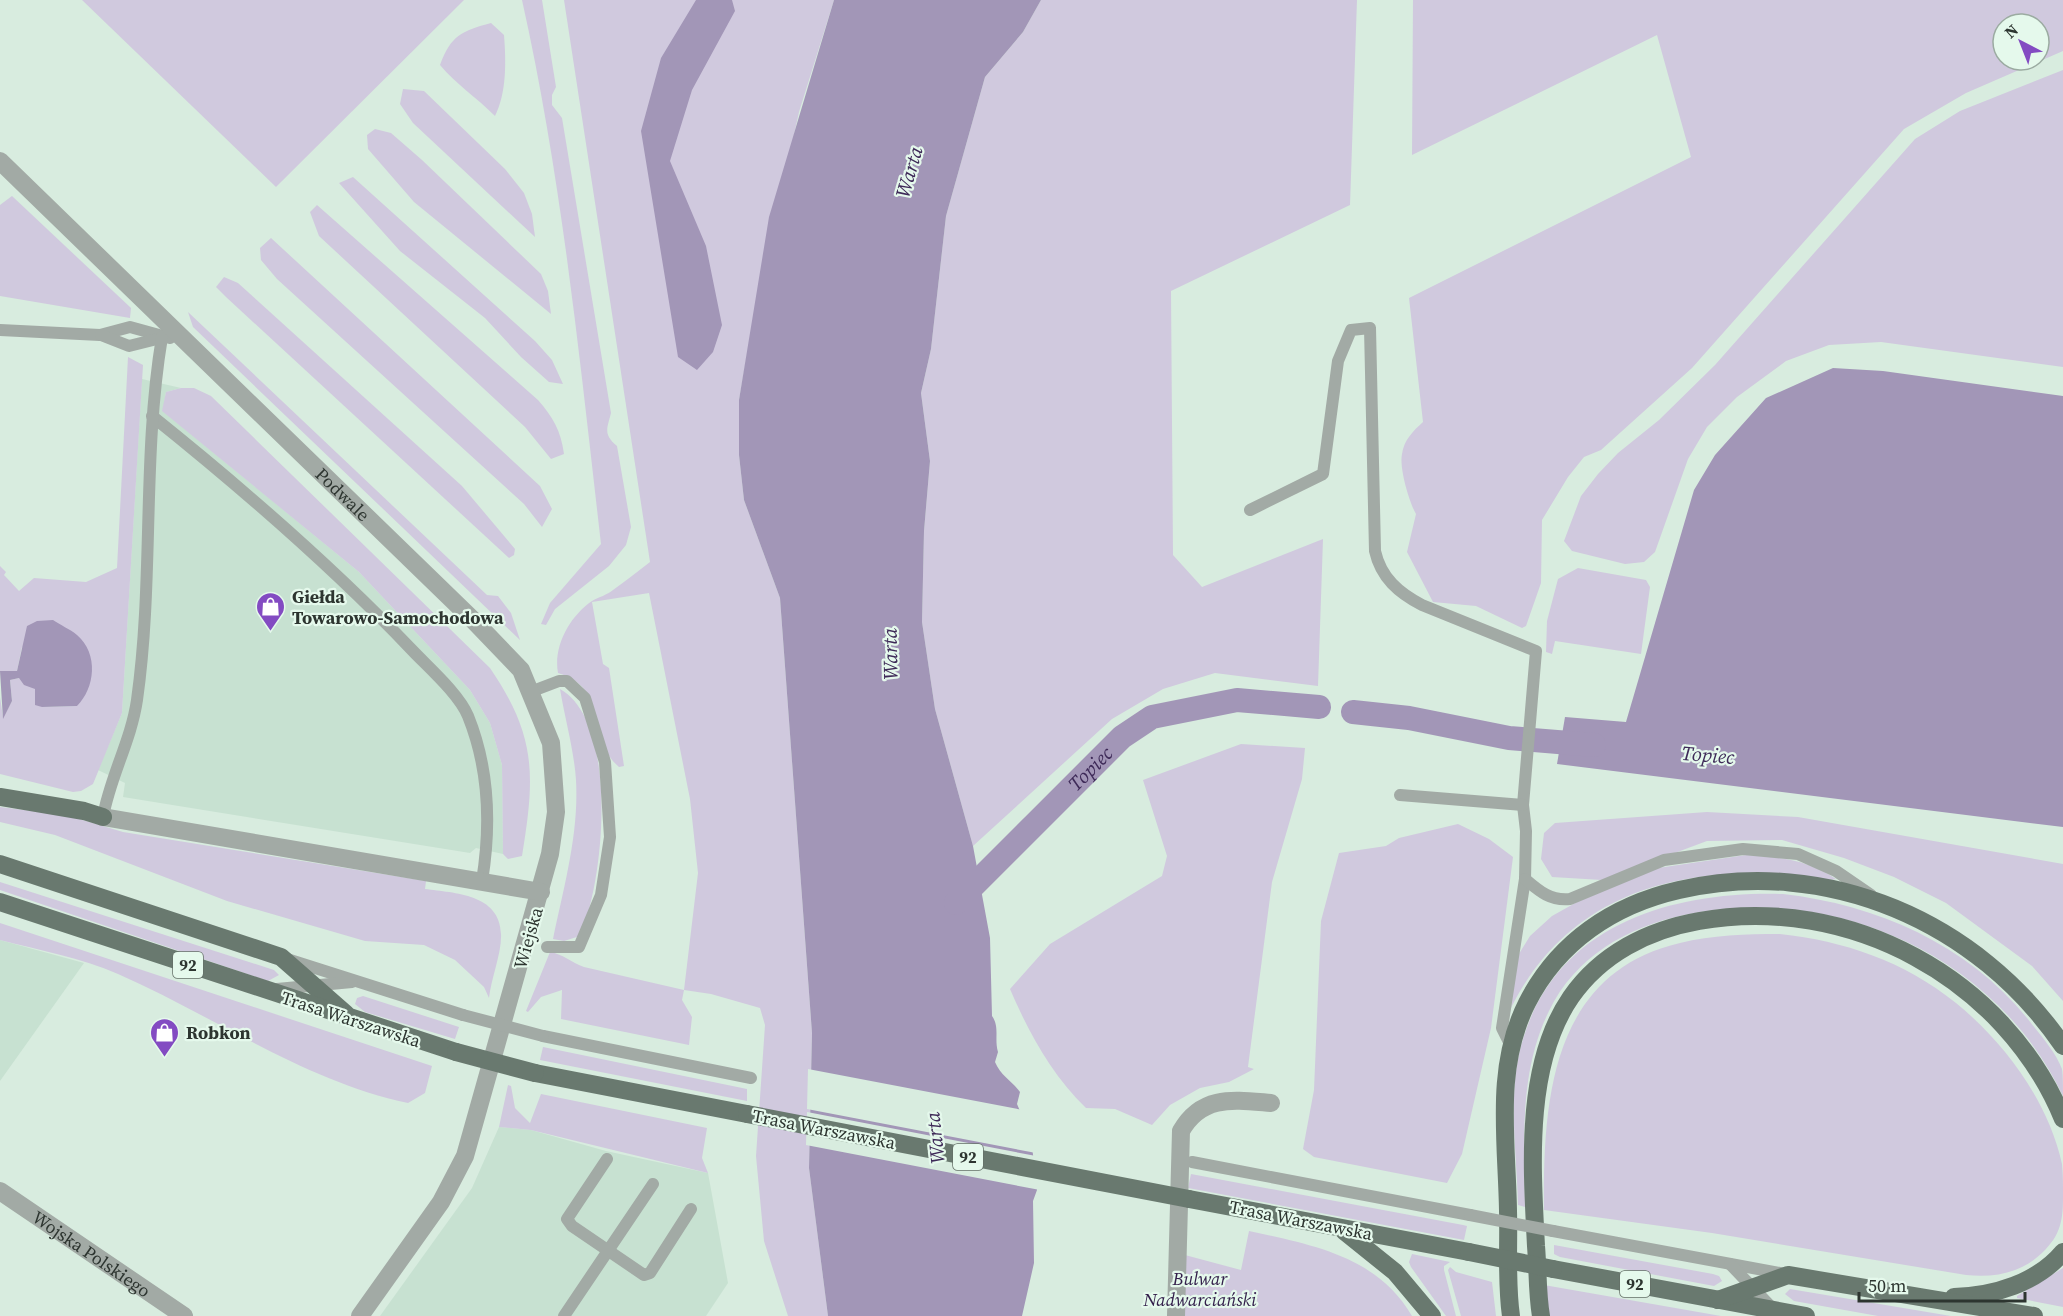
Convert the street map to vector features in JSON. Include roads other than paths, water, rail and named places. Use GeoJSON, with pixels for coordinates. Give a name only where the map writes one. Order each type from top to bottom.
{"type":"FeatureCollection","features":[{"type":"Feature","properties":{"kind":"main road"},"geometry":{"type":"LineString","coordinates":[[0,797],[84,811],[103,817]]}},
{"type":"Feature","properties":{"kind":"main road","name":"Trasa Warszawska"},"geometry":{"type":"LineString","coordinates":[[0,864],[281,957]]}},
{"type":"Feature","properties":{"kind":"main road"},"geometry":{"type":"LineString","coordinates":[[1511,1316],[1505,1103],[1511,1046],[1532,994],[1561,953],[1585,931],[1625,907],[1687,888],[1750,880],[1809,883],[1879,901],[1930,924],[1988,964],[2031,1004],[2063,1046]]}},
{"type":"Feature","properties":{"kind":"main road","name":"Trasa Warszawska"},"geometry":{"type":"LineString","coordinates":[[0,902],[353,1020],[456,1052],[535,1073],[1806,1316]]}},
{"type":"Feature","properties":{"kind":"main road"},"geometry":{"type":"LineString","coordinates":[[1541,1316],[1534,1208],[1535,1124],[1537,1097],[1546,1050],[1562,1011],[1587,977],[1618,951],[1653,934],[1707,920],[1778,915],[1842,926],[1902,949],[1945,975],[1997,1019],[2041,1076],[2063,1119]]}},
{"type":"Feature","properties":{"kind":"main road"},"geometry":{"type":"LineString","coordinates":[[281,957],[353,1020]]}},
{"type":"Feature","properties":{"kind":"main road"},"geometry":{"type":"LineString","coordinates":[[1337,1227],[1386,1263],[1432,1316]]}},
{"type":"Feature","properties":{"kind":"main road"},"geometry":{"type":"LineString","coordinates":[[1917,1298],[1963,1297],[2001,1290],[2042,1271],[2063,1252]]}},
{"type":"Feature","properties":{"kind":"main road"},"geometry":{"type":"LineString","coordinates":[[1718,1300],[1788,1275]]}},
{"type":"Feature","properties":{"kind":"main road","name":"Trasa Warszawska"},"geometry":{"type":"LineString","coordinates":[[1788,1275],[2034,1316]]}},
{"type":"Feature","properties":{"kind":"street","name":"Podwale"},"geometry":{"type":"LineString","coordinates":[[0,160],[473,620],[521,670],[550,742],[556,812],[541,892]]}},
{"type":"Feature","properties":{"kind":"street","name":"Wiejska"},"geometry":{"type":"LineString","coordinates":[[103,817],[541,892],[465,1156],[441,1202],[360,1316]]}},
{"type":"Feature","properties":{"kind":"street"},"geometry":{"type":"LineString","coordinates":[[1176,1316],[1181,1131],[1195,1113],[1210,1103],[1226,1099],[1271,1103]]}},
{"type":"Feature","properties":{"kind":"street","name":"Wojska Polskiego"},"geometry":{"type":"LineString","coordinates":[[0,1191],[184,1316]]}},
{"type":"Feature","properties":{"kind":"lane"},"geometry":{"type":"LineString","coordinates":[[0,330],[100,335],[130,327],[162,337],[183,339]]}},
{"type":"Feature","properties":{"kind":"lane"},"geometry":{"type":"LineString","coordinates":[[1250,510],[1323,474],[1338,361],[1351,330],[1370,328],[1377,562],[1383,574],[1405,596],[1536,651],[1523,805],[1526,831],[1525,879],[1502,1028],[1511,1046]]}},
{"type":"Feature","properties":{"kind":"lane"},"geometry":{"type":"LineString","coordinates":[[100,335],[129,346],[162,337]]}},
{"type":"Feature","properties":{"kind":"lane"},"geometry":{"type":"LineString","coordinates":[[103,817],[106,802],[129,742],[137,700],[147,589],[152,416],[162,337]]}},
{"type":"Feature","properties":{"kind":"lane"},"geometry":{"type":"LineString","coordinates":[[152,416],[251,498],[355,590],[443,683],[467,714],[486,782],[487,851],[483,881]]}},
{"type":"Feature","properties":{"kind":"lane"},"geometry":{"type":"LineString","coordinates":[[530,692],[559,681],[567,681],[585,698],[605,762],[610,837],[601,895],[579,947],[548,947]]}},
{"type":"Feature","properties":{"kind":"lane"},"geometry":{"type":"LineString","coordinates":[[1400,795],[1523,805]]}},
{"type":"Feature","properties":{"kind":"lane"},"geometry":{"type":"LineString","coordinates":[[1525,879],[1541,893],[1557,900],[1570,899],[1664,860],[1743,849],[1798,854],[1836,871],[1879,901]]}},
{"type":"Feature","properties":{"kind":"lane","name":"Trasa Warszawska"},"geometry":{"type":"LineString","coordinates":[[281,957],[463,1015],[543,1036],[751,1078]]}},
{"type":"Feature","properties":{"kind":"lane"},"geometry":{"type":"LineString","coordinates":[[264,990],[357,982]]}},
{"type":"Feature","properties":{"kind":"lane"},"geometry":{"type":"LineString","coordinates":[[607,1159],[567,1220],[644,1275],[650,1273],[692,1209]]}},
{"type":"Feature","properties":{"kind":"lane","name":"Trasa Warszawska"},"geometry":{"type":"LineString","coordinates":[[1192,1162],[1788,1275]]}},
{"type":"Feature","properties":{"kind":"lane"},"geometry":{"type":"LineString","coordinates":[[564,1316],[653,1184]]}},
{"type":"Feature","properties":{"kind":"lane"},"geometry":{"type":"LineString","coordinates":[[1730,1264],[1774,1310]]}},
{"type":"Feature","properties":{"kind":"water"},"geometry":{"type":"Polygon","coordinates":[[[696,0],[732,0],[735,11],[692,90],[670,161],[706,246],[722,325],[713,352],[697,370],[678,357],[641,131],[661,58],[696,0]]]}},
{"type":"Feature","properties":{"kind":"water","name":"Warta"},"geometry":{"type":"Polygon","coordinates":[[[834,0],[1041,0],[1023,32],[985,77],[946,216],[931,349],[921,393],[930,461],[924,531],[922,622],[935,709],[973,846],[990,938],[992,1016],[996,1024],[998,1052],[995,1062],[1000,1071],[1020,1092],[1017,1104],[1031,1137],[1037,1190],[1033,1201],[1034,1263],[1022,1316],[828,1316],[809,1168],[812,1033],[780,598],[744,500],[739,455],[739,400],[769,217],[834,0]]]}},
{"type":"Feature","properties":{"kind":"water"},"geometry":{"type":"Polygon","coordinates":[[[1833,368],[1883,371],[2063,396],[2063,827],[1557,764],[1565,717],[1626,722],[1694,490],[1715,455],[1766,398],[1833,368]]]}},
{"type":"Feature","properties":{"kind":"water"},"geometry":{"type":"Polygon","coordinates":[[[53,620],[77,635],[89,652],[92,671],[88,690],[77,706],[42,707],[35,705],[35,689],[24,685],[19,678],[10,680],[12,701],[3,719],[0,671],[17,671],[27,626],[37,621],[53,620]]]}},
{"type":"Feature","properties":{"kind":"waterway","name":"Topiec"},"geometry":{"type":"LineString","coordinates":[[956,903],[1122,737],[1152,717],[1237,700],[1319,707]]}},
{"type":"Feature","properties":{"kind":"waterway","name":"Topiec"},"geometry":{"type":"LineString","coordinates":[[1353,712],[1409,718],[1509,738],[1594,745]]}},
{"type":"Feature","properties":{"kind":"place","name":"Giełda Towarowo-Samochodowa"},"geometry":{"type":"Point","coordinates":[271,632]}},
{"type":"Feature","properties":{"kind":"place","name":"Robkon"},"geometry":{"type":"Point","coordinates":[165,1058]}},
{"type":"Feature","properties":{"kind":"park label","name":"Bulwar Nadwarciański"},"geometry":{"type":"Point","coordinates":[1200,1288]}}]}
